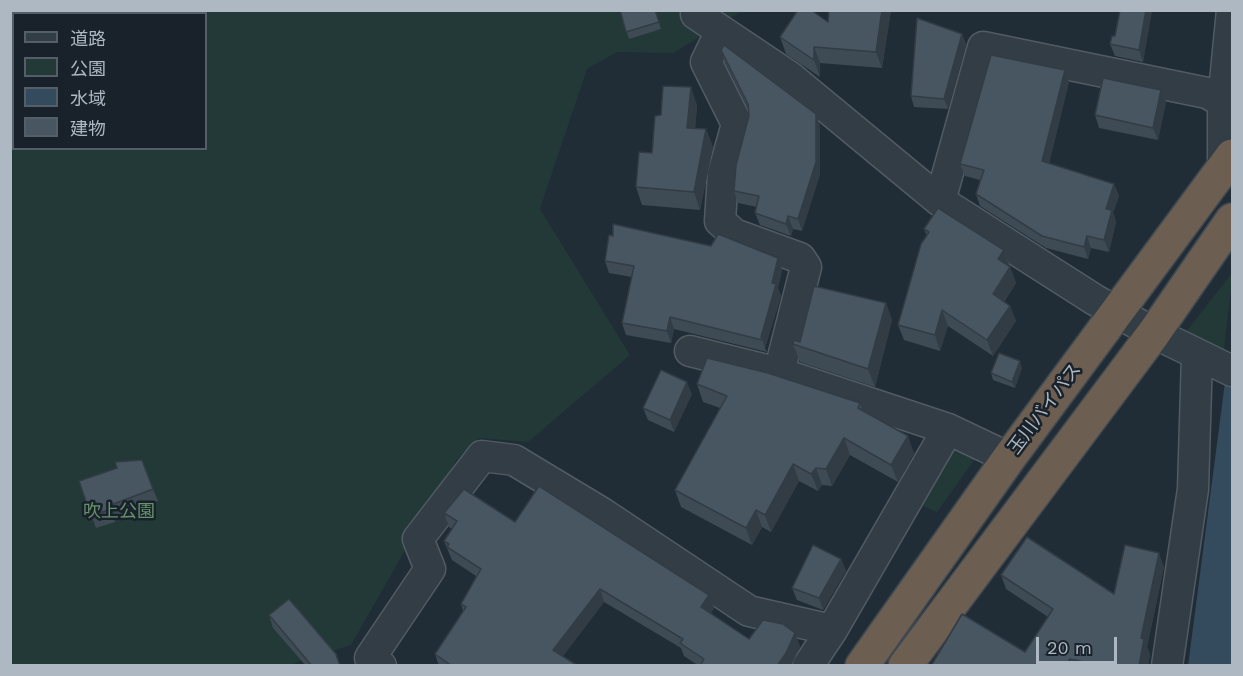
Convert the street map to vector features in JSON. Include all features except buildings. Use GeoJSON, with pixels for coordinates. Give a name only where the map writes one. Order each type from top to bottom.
{"type":"FeatureCollection","features":[{"type":"Feature","properties":{"kind":"highway","name":"玉川バイパス"},"geometry":{"type":"LineString","coordinates":[[862,666],[1009,458],[1228,162]]}},
{"type":"Feature","properties":{"kind":"highway"},"geometry":{"type":"LineString","coordinates":[[905,666],[1154,333],[1228,227]]}},
{"type":"Feature","properties":{"kind":"street"},"geometry":{"type":"LineString","coordinates":[[1228,162],[1223,102],[1232,10]]}},
{"type":"Feature","properties":{"kind":"street"},"geometry":{"type":"LineString","coordinates":[[696,14],[790,77],[940,201],[1117,312],[1197,355],[1233,371]]}},
{"type":"Feature","properties":{"kind":"street"},"geometry":{"type":"LineString","coordinates":[[721,31],[706,62],[737,123],[723,174],[720,221],[734,234],[800,258],[806,267],[779,373]]}},
{"type":"Feature","properties":{"kind":"street"},"geometry":{"type":"LineString","coordinates":[[940,201],[983,47],[1207,93],[1223,102]]}},
{"type":"Feature","properties":{"kind":"street"},"geometry":{"type":"LineString","coordinates":[[690,351],[779,373],[948,429],[1009,458]]}},
{"type":"Feature","properties":{"kind":"street"},"geometry":{"type":"LineString","coordinates":[[1167,666],[1193,489],[1197,355]]}},
{"type":"Feature","properties":{"kind":"street"},"geometry":{"type":"LineString","coordinates":[[808,666],[832,630],[948,429]]}},
{"type":"Feature","properties":{"kind":"street"},"geometry":{"type":"LineString","coordinates":[[381,666],[370,658],[430,569],[418,539],[482,456],[514,460],[602,513],[749,611],[832,630]]}},
{"type":"Feature","properties":{"kind":"green space","name":"吹上公園"},"geometry":{"type":"Polygon","coordinates":[[[10,11],[742,11],[673,53],[617,52],[587,69],[540,209],[630,355],[528,442],[479,438],[457,459],[351,645],[286,666],[11,665],[10,11]]]}},
{"type":"Feature","properties":{"kind":"green space"},"geometry":{"type":"Polygon","coordinates":[[[1232,273],[1232,281],[1223,357],[1182,337],[1232,273]]]}},
{"type":"Feature","properties":{"kind":"green space"},"geometry":{"type":"Polygon","coordinates":[[[952,441],[977,456],[937,512],[916,503],[952,441]]]}},
{"type":"Feature","properties":{"kind":"water"},"geometry":{"type":"Polygon","coordinates":[[[1225,382],[1232,385],[1232,665],[1188,666],[1225,382]]]}}]}
